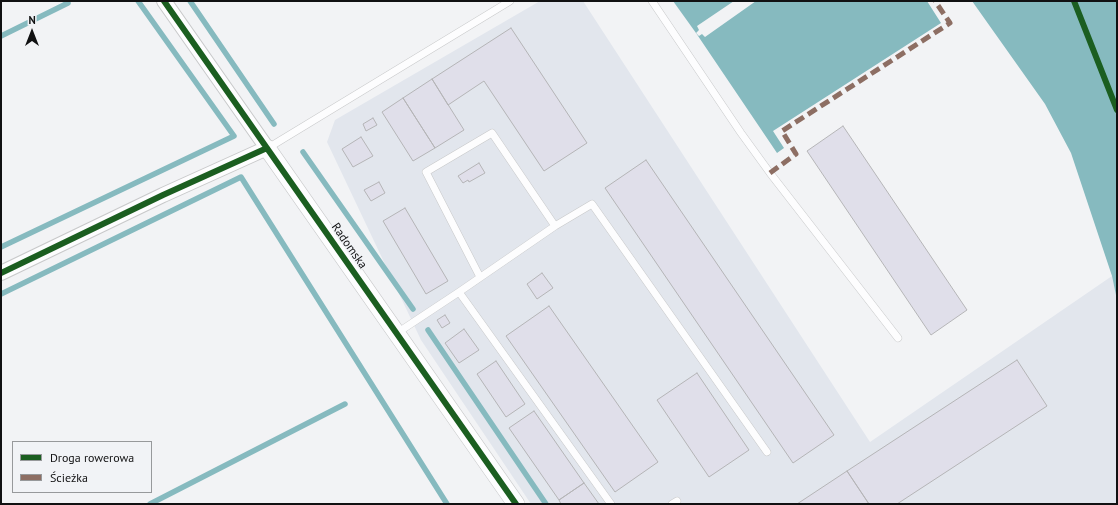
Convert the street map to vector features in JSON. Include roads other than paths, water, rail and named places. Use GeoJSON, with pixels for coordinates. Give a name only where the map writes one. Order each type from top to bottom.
{"type":"FeatureCollection","features":[{"type":"Feature","properties":{"kind":"street","name":"Radomska"},"geometry":{"type":"LineString","coordinates":[[164,1],[516,504]]}},
{"type":"Feature","properties":{"kind":"street"},"geometry":{"type":"LineString","coordinates":[[1,273],[163,195],[267,148]]}},
{"type":"Feature","properties":{"kind":"lane"},"geometry":{"type":"LineString","coordinates":[[267,148],[510,1]]}},
{"type":"Feature","properties":{"kind":"lane"},"geometry":{"type":"LineString","coordinates":[[652,1],[741,133],[770,173],[898,338]]}},
{"type":"Feature","properties":{"kind":"lane"},"geometry":{"type":"LineString","coordinates":[[480,277],[426,172],[492,133],[555,226]]}},
{"type":"Feature","properties":{"kind":"lane"},"geometry":{"type":"LineString","coordinates":[[397,333],[555,226],[592,204],[767,452]]}},
{"type":"Feature","properties":{"kind":"lane"},"geometry":{"type":"LineString","coordinates":[[459,292],[611,504]]}},
{"type":"Feature","properties":{"kind":"water"},"geometry":{"type":"Polygon","coordinates":[[[673,1],[927,1],[941,23],[773,131],[784,148],[777,153],[673,1]]]}},
{"type":"Feature","properties":{"kind":"water"},"geometry":{"type":"Polygon","coordinates":[[[972,1],[1117,1],[1117,300],[1112,276],[1071,153],[1045,104],[972,1]]]}},
{"type":"Feature","properties":{"kind":"waterway"},"geometry":{"type":"LineString","coordinates":[[1,247],[234,136],[138,1]]}},
{"type":"Feature","properties":{"kind":"waterway"},"geometry":{"type":"LineString","coordinates":[[190,1],[274,124]]}},
{"type":"Feature","properties":{"kind":"waterway"},"geometry":{"type":"LineString","coordinates":[[1,36],[68,3]]}},
{"type":"Feature","properties":{"kind":"waterway"},"geometry":{"type":"LineString","coordinates":[[303,152],[413,309]]}},
{"type":"Feature","properties":{"kind":"waterway"},"geometry":{"type":"LineString","coordinates":[[1,294],[241,177],[447,504]]}},
{"type":"Feature","properties":{"kind":"waterway"},"geometry":{"type":"LineString","coordinates":[[428,330],[546,504]]}},
{"type":"Feature","properties":{"kind":"waterway"},"geometry":{"type":"LineString","coordinates":[[150,504],[345,404]]}}]}
